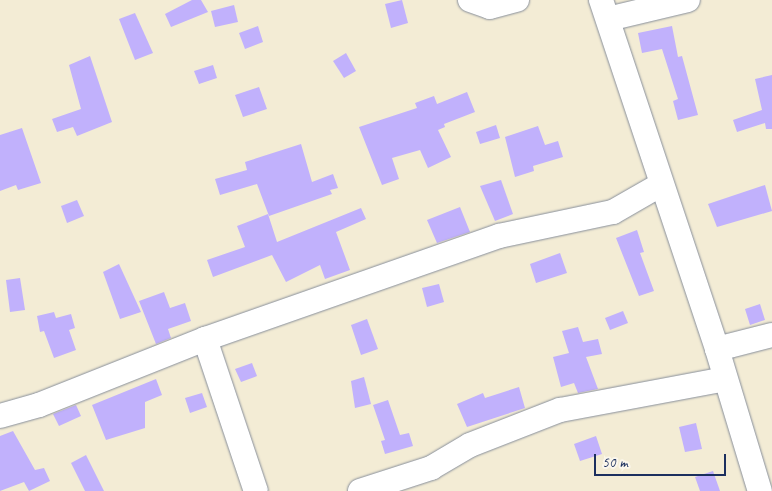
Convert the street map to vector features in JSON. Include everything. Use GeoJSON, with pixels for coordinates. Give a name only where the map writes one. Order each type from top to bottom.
{"type":"FeatureCollection","features":[{"type":"Feature","properties":{"kind":"street"},"geometry":{"type":"LineString","coordinates":[[470,0],[490,7],[517,0]]}},
{"type":"Feature","properties":{"kind":"street"},"geometry":{"type":"LineString","coordinates":[[688,0],[604,10],[660,185],[717,349],[760,491]]}},
{"type":"Feature","properties":{"kind":"street"},"geometry":{"type":"LineString","coordinates":[[0,416],[39,405],[205,339],[498,236],[613,212],[660,185]]}},
{"type":"Feature","properties":{"kind":"street"},"geometry":{"type":"LineString","coordinates":[[717,349],[772,335]]}},
{"type":"Feature","properties":{"kind":"street"},"geometry":{"type":"LineString","coordinates":[[205,339],[256,491]]}},
{"type":"Feature","properties":{"kind":"street"},"geometry":{"type":"LineString","coordinates":[[360,491],[431,468],[470,444],[560,410],[725,378]]}},
{"type":"Feature","properties":{"kind":"building"},"geometry":{"type":"Polygon","coordinates":[[[192,0],[201,0],[208,12],[171,27],[165,14],[192,0]]]}},
{"type":"Feature","properties":{"kind":"building"},"geometry":{"type":"Polygon","coordinates":[[[402,0],[408,23],[391,28],[385,4],[402,0]]]}},
{"type":"Feature","properties":{"kind":"building"},"geometry":{"type":"Polygon","coordinates":[[[234,5],[238,22],[215,27],[211,11],[234,5]]]}},
{"type":"Feature","properties":{"kind":"building"},"geometry":{"type":"Polygon","coordinates":[[[135,13],[153,53],[135,60],[119,19],[135,13]]]}},
{"type":"Feature","properties":{"kind":"building"},"geometry":{"type":"Polygon","coordinates":[[[258,26],[263,42],[245,49],[239,33],[258,26]]]}},
{"type":"Feature","properties":{"kind":"building"},"geometry":{"type":"Polygon","coordinates":[[[672,26],[678,57],[682,56],[698,115],[678,120],[673,101],[678,99],[662,49],[642,53],[638,33],[672,26]]]}},
{"type":"Feature","properties":{"kind":"building"},"geometry":{"type":"Polygon","coordinates":[[[346,53],[356,71],[344,78],[333,61],[346,53]]]}},
{"type":"Feature","properties":{"kind":"building"},"geometry":{"type":"Polygon","coordinates":[[[90,56],[112,122],[77,136],[73,127],[57,132],[52,119],[81,109],[69,65],[90,56]]]}},
{"type":"Feature","properties":{"kind":"building"},"geometry":{"type":"Polygon","coordinates":[[[213,65],[217,78],[199,84],[194,71],[213,65]]]}},
{"type":"Feature","properties":{"kind":"building"},"geometry":{"type":"Polygon","coordinates":[[[772,75],[772,129],[766,129],[765,123],[737,132],[733,120],[762,110],[755,79],[772,75]]]}},
{"type":"Feature","properties":{"kind":"building"},"geometry":{"type":"Polygon","coordinates":[[[259,87],[267,109],[243,117],[235,95],[259,87]]]}},
{"type":"Feature","properties":{"kind":"building"},"geometry":{"type":"Polygon","coordinates":[[[467,92],[475,112],[444,124],[445,127],[438,130],[451,157],[428,168],[420,150],[392,158],[399,179],[382,185],[359,127],[417,108],[415,103],[434,96],[437,104],[467,92]]]}},
{"type":"Feature","properties":{"kind":"building"},"geometry":{"type":"Polygon","coordinates":[[[496,125],[500,138],[480,144],[476,132],[496,125]]]}},
{"type":"Feature","properties":{"kind":"building"},"geometry":{"type":"Polygon","coordinates":[[[538,126],[545,145],[558,141],[563,157],[533,166],[534,171],[515,177],[505,137],[538,126]]]}},
{"type":"Feature","properties":{"kind":"building"},"geometry":{"type":"Polygon","coordinates":[[[22,128],[41,183],[18,190],[16,185],[0,191],[0,135],[22,128]]]}},
{"type":"Feature","properties":{"kind":"building"},"geometry":{"type":"Polygon","coordinates":[[[301,144],[312,182],[333,174],[338,188],[330,190],[332,194],[269,216],[257,184],[220,195],[215,179],[247,170],[245,162],[301,144]]]}},
{"type":"Feature","properties":{"kind":"building"},"geometry":{"type":"Polygon","coordinates":[[[501,180],[513,214],[495,221],[480,186],[501,180]]]}},
{"type":"Feature","properties":{"kind":"building"},"geometry":{"type":"Polygon","coordinates":[[[765,185],[772,211],[717,227],[708,204],[765,185]]]}},
{"type":"Feature","properties":{"kind":"building"},"geometry":{"type":"Polygon","coordinates":[[[77,200],[84,216],[67,223],[61,206],[77,200]]]}},
{"type":"Feature","properties":{"kind":"building"},"geometry":{"type":"Polygon","coordinates":[[[460,207],[470,232],[437,243],[427,220],[460,207]]]}},
{"type":"Feature","properties":{"kind":"building"},"geometry":{"type":"Polygon","coordinates":[[[361,208],[366,219],[336,232],[350,270],[325,279],[320,265],[286,282],[272,255],[213,277],[207,260],[245,247],[237,226],[268,214],[277,242],[361,208]]]}},
{"type":"Feature","properties":{"kind":"building"},"geometry":{"type":"Polygon","coordinates":[[[637,230],[644,252],[640,253],[654,291],[639,296],[616,238],[637,230]]]}},
{"type":"Feature","properties":{"kind":"building"},"geometry":{"type":"Polygon","coordinates":[[[560,253],[567,273],[536,283],[530,264],[560,253]]]}},
{"type":"Feature","properties":{"kind":"building"},"geometry":{"type":"Polygon","coordinates":[[[119,264],[141,312],[120,319],[103,272],[119,264]]]}},
{"type":"Feature","properties":{"kind":"building"},"geometry":{"type":"Polygon","coordinates":[[[20,278],[25,310],[10,312],[6,280],[20,278]]]}},
{"type":"Feature","properties":{"kind":"building"},"geometry":{"type":"Polygon","coordinates":[[[439,284],[444,302],[427,307],[422,288],[439,284]]]}},
{"type":"Feature","properties":{"kind":"building"},"geometry":{"type":"Polygon","coordinates":[[[164,292],[170,308],[185,303],[191,321],[168,329],[171,338],[156,344],[139,301],[164,292]]]}},
{"type":"Feature","properties":{"kind":"building"},"geometry":{"type":"Polygon","coordinates":[[[760,304],[765,320],[750,325],[745,309],[760,304]]]}},
{"type":"Feature","properties":{"kind":"building"},"geometry":{"type":"Polygon","coordinates":[[[623,311],[628,323],[610,330],[605,318],[623,311]]]}},
{"type":"Feature","properties":{"kind":"building"},"geometry":{"type":"Polygon","coordinates":[[[54,312],[56,318],[71,314],[75,328],[69,330],[76,350],[54,358],[44,331],[40,332],[37,316],[54,312]]]}},
{"type":"Feature","properties":{"kind":"building"},"geometry":{"type":"Polygon","coordinates":[[[367,319],[378,349],[361,355],[351,325],[367,319]]]}},
{"type":"Feature","properties":{"kind":"building"},"geometry":{"type":"Polygon","coordinates":[[[578,327],[583,342],[598,339],[602,354],[586,357],[598,389],[578,393],[574,383],[561,387],[553,357],[569,353],[562,331],[578,327]]]}},
{"type":"Feature","properties":{"kind":"building"},"geometry":{"type":"Polygon","coordinates":[[[252,363],[257,376],[241,382],[235,369],[252,363]]]}},
{"type":"Feature","properties":{"kind":"building"},"geometry":{"type":"Polygon","coordinates":[[[364,377],[371,404],[355,408],[351,381],[364,377]]]}},
{"type":"Feature","properties":{"kind":"building"},"geometry":{"type":"Polygon","coordinates":[[[156,379],[162,395],[145,402],[145,428],[106,440],[92,405],[156,379]]]}},
{"type":"Feature","properties":{"kind":"building"},"geometry":{"type":"Polygon","coordinates":[[[519,387],[525,408],[467,427],[457,404],[483,393],[485,398],[519,387]]]}},
{"type":"Feature","properties":{"kind":"building"},"geometry":{"type":"Polygon","coordinates":[[[202,393],[207,407],[190,413],[185,398],[202,393]]]}},
{"type":"Feature","properties":{"kind":"building"},"geometry":{"type":"Polygon","coordinates":[[[388,400],[400,435],[409,433],[413,446],[385,454],[381,441],[385,440],[373,405],[388,400]]]}},
{"type":"Feature","properties":{"kind":"building"},"geometry":{"type":"Polygon","coordinates":[[[76,405],[81,416],[59,426],[53,414],[76,405]]]}},
{"type":"Feature","properties":{"kind":"building"},"geometry":{"type":"Polygon","coordinates":[[[696,423],[702,449],[685,452],[679,427],[696,423]]]}},
{"type":"Feature","properties":{"kind":"building"},"geometry":{"type":"Polygon","coordinates":[[[13,431],[35,470],[44,468],[50,481],[29,491],[24,482],[0,491],[0,436],[13,431]]]}},
{"type":"Feature","properties":{"kind":"building"},"geometry":{"type":"Polygon","coordinates":[[[596,436],[602,454],[580,461],[574,444],[596,436]]]}},
{"type":"Feature","properties":{"kind":"building"},"geometry":{"type":"Polygon","coordinates":[[[86,455],[104,491],[85,491],[71,463],[86,455]]]}},
{"type":"Feature","properties":{"kind":"building"},"geometry":{"type":"Polygon","coordinates":[[[713,471],[720,491],[700,491],[695,477],[713,471]]]}}]}
